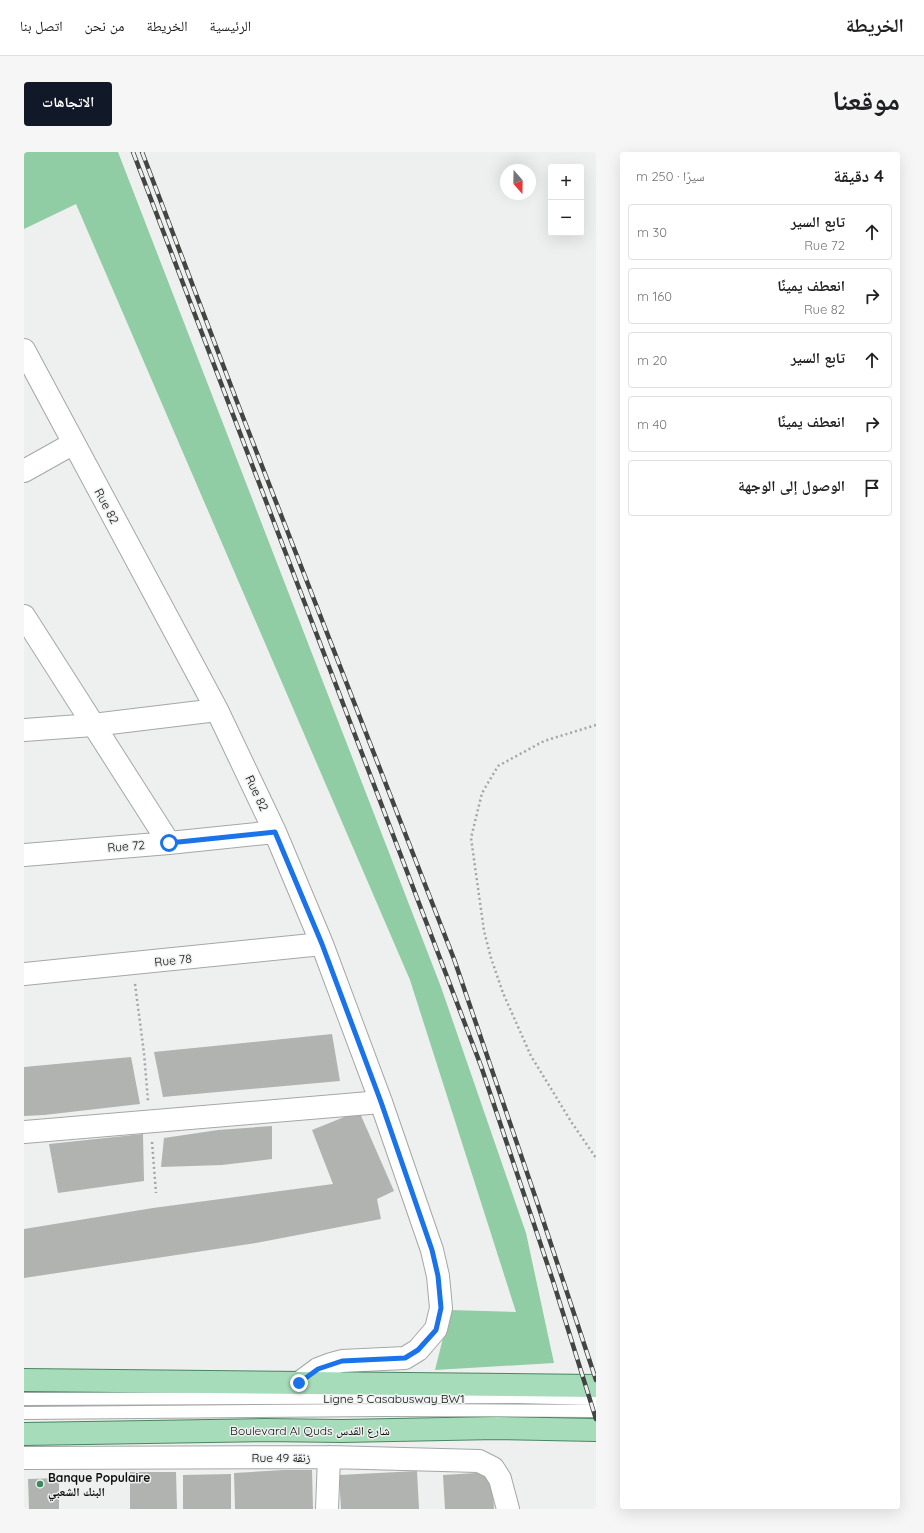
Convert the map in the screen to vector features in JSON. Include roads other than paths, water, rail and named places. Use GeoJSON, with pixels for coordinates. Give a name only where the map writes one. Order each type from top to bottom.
{"type":"FeatureCollection","features":[{"type":"Feature","properties":{"kind":"main road"},"geometry":{"type":"LineString","coordinates":[[24,1380],[596,1386]]}},
{"type":"Feature","properties":{"kind":"main road","name":"Boulevard Al Quds شارع القدس"},"geometry":{"type":"LineString","coordinates":[[24,1434],[496,1428],[596,1430]]}},
{"type":"Feature","properties":{"kind":"street","name":"Rue 82"},"geometry":{"type":"LineString","coordinates":[[24,350],[217,710],[275,832],[322,944],[381,1102],[432,1250],[438,1276],[441,1308],[436,1330],[418,1350],[405,1358],[342,1361],[318,1369],[299,1383]]}},
{"type":"Feature","properties":{"kind":"street"},"geometry":{"type":"LineString","coordinates":[[24,471],[74,443]]}},
{"type":"Feature","properties":{"kind":"street"},"geometry":{"type":"LineString","coordinates":[[24,616],[169,843]]}},
{"type":"Feature","properties":{"kind":"street"},"geometry":{"type":"LineString","coordinates":[[24,730],[93,726],[217,710]]}},
{"type":"Feature","properties":{"kind":"street","name":"Rue 72"},"geometry":{"type":"LineString","coordinates":[[24,855],[169,843],[275,832]]}},
{"type":"Feature","properties":{"kind":"street","name":"Rue 78"},"geometry":{"type":"LineString","coordinates":[[24,974],[322,944]]}},
{"type":"Feature","properties":{"kind":"street"},"geometry":{"type":"LineString","coordinates":[[24,1132],[381,1102]]}},
{"type":"Feature","properties":{"kind":"street"},"geometry":{"type":"LineString","coordinates":[[327,1509],[329,1457]]}},
{"type":"Feature","properties":{"kind":"street","name":"Rue 49 زنقة"},"geometry":{"type":"LineString","coordinates":[[24,1458],[329,1457],[479,1461],[493,1468],[500,1479],[508,1509]]}},
{"type":"Feature","properties":{"kind":"lane","name":"Ligne 5 Casabusway BW1"},"geometry":{"type":"LineString","coordinates":[[24,1400],[502,1397],[596,1399]]}},
{"type":"Feature","properties":{"kind":"lane","name":"Ligne 5 Casabusway BW1"},"geometry":{"type":"LineString","coordinates":[[24,1413],[374,1410],[596,1411]]}},
{"type":"Feature","properties":{"kind":"railway"},"geometry":{"type":"LineString","coordinates":[[133,152],[481,1066],[553,1281],[596,1419]]}},
{"type":"Feature","properties":{"kind":"railway"},"geometry":{"type":"LineString","coordinates":[[142,152],[239,407],[454,959],[596,1380]]}},
{"type":"Feature","properties":{"kind":"place","name":"Banque Populaire البنك الشعبي"},"geometry":{"type":"Point","coordinates":[40,1484]}}]}
